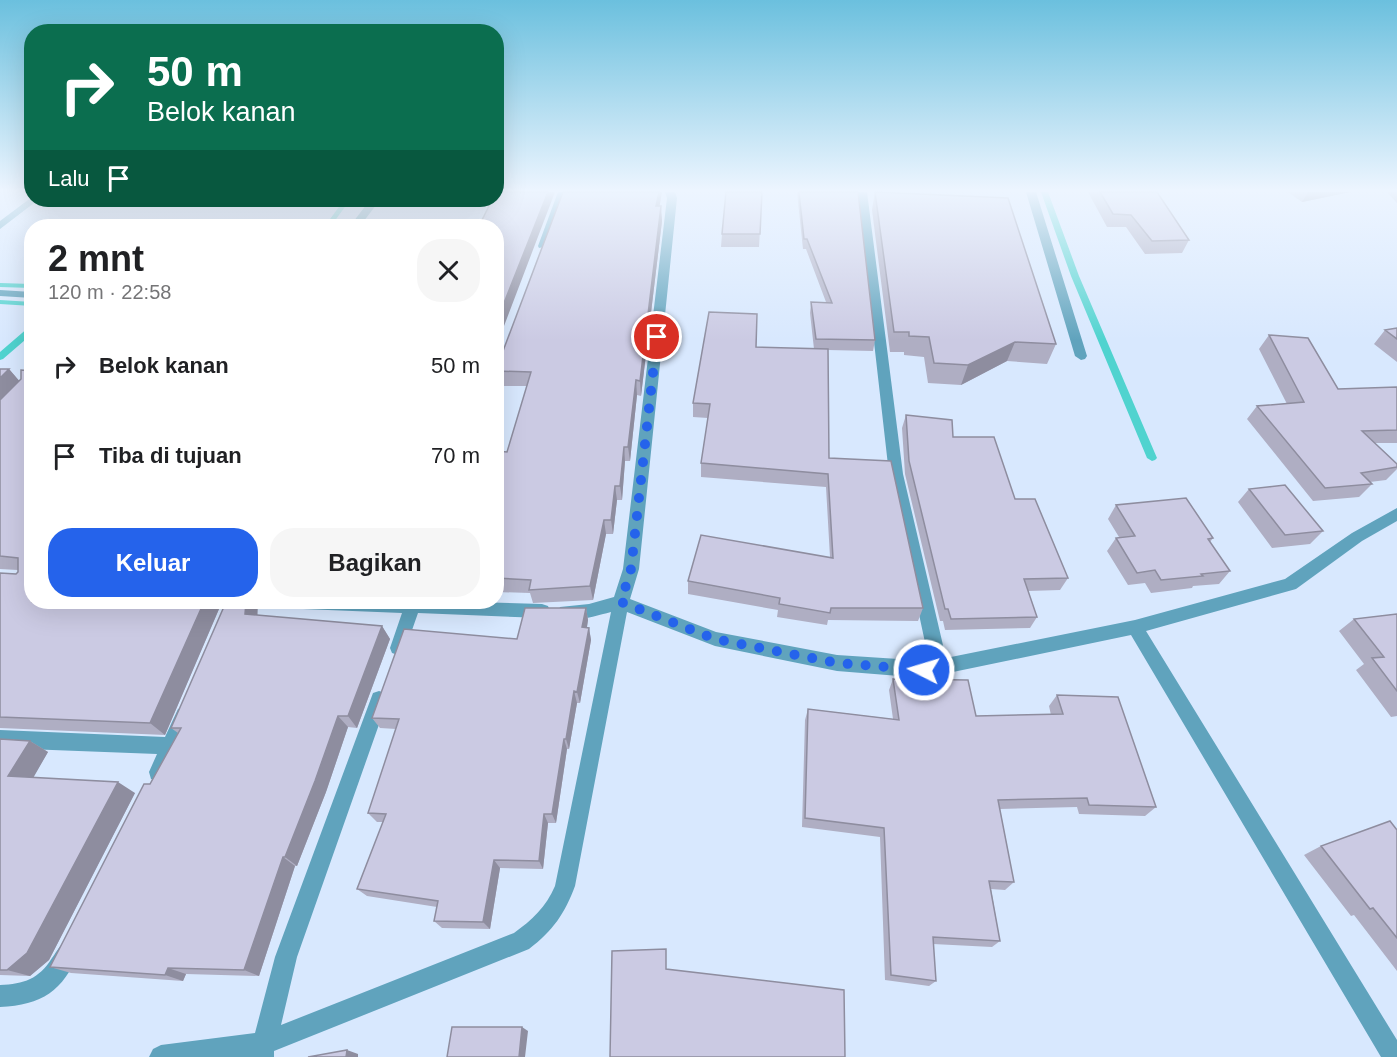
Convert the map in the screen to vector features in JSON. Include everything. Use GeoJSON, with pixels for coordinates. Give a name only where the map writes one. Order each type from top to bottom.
{"type":"FeatureCollection","features":[{"type":"Feature","properties":{"kind":"street"},"geometry":{"type":"LineString","coordinates":[[538,259],[545,241]]}},
{"type":"Feature","properties":{"kind":"street"},"geometry":{"type":"LineString","coordinates":[[161,1057],[262,1051],[521,941],[543,926],[557,909],[565,886],[621,602],[631,569],[667,241]]}},
{"type":"Feature","properties":{"kind":"street"},"geometry":{"type":"LineString","coordinates":[[868,241],[896,474],[939,667]]}},
{"type":"Feature","properties":{"kind":"street"},"geometry":{"type":"LineString","coordinates":[[1046,241],[1081,356]]}},
{"type":"Feature","properties":{"kind":"street"},"geometry":{"type":"LineString","coordinates":[[0,293],[24,294]]}},
{"type":"Feature","properties":{"kind":"street"},"geometry":{"type":"LineString","coordinates":[[504,608],[589,611],[621,602],[715,639],[837,663],[924,670],[1135,627],[1290,584],[1357,537],[1397,514]]}},
{"type":"Feature","properties":{"kind":"street"},"geometry":{"type":"LineString","coordinates":[[393,660],[412,609]]}},
{"type":"Feature","properties":{"kind":"street"},"geometry":{"type":"LineString","coordinates":[[1135,627],[1394,1057]]}},
{"type":"Feature","properties":{"kind":"street"},"geometry":{"type":"LineString","coordinates":[[262,1051],[286,957],[385,682]]}},
{"type":"Feature","properties":{"kind":"street"},"geometry":{"type":"LineString","coordinates":[[149,789],[193,695]]}},
{"type":"Feature","properties":{"kind":"street"},"geometry":{"type":"LineString","coordinates":[[0,739],[171,746]]}},
{"type":"Feature","properties":{"kind":"street"},"geometry":{"type":"LineString","coordinates":[[0,996],[21,996],[41,989],[59,969],[75,937]]}},
{"type":"Feature","properties":{"kind":"building"},"geometry":{"type":"Polygon","coordinates":[[[504,241],[528,241],[504,303],[504,241]]]}},
{"type":"Feature","properties":{"kind":"building"},"geometry":{"type":"Polygon","coordinates":[[[544,241],[657,241],[640,381],[636,380],[628,447],[624,447],[620,486],[615,486],[611,520],[604,520],[590,586],[529,590],[531,580],[504,578],[504,452],[507,452],[531,372],[504,371],[504,348],[544,241]]]}},
{"type":"Feature","properties":{"kind":"building"},"geometry":{"type":"Polygon","coordinates":[[[808,241],[864,241],[875,340],[816,339],[811,302],[832,303],[808,241]]]}},
{"type":"Feature","properties":{"kind":"building"},"geometry":{"type":"Polygon","coordinates":[[[882,241],[1022,241],[1056,344],[1015,342],[968,365],[934,363],[929,337],[909,336],[909,332],[894,332],[882,241]]]}},
{"type":"Feature","properties":{"kind":"building"},"geometry":{"type":"Polygon","coordinates":[[[709,312],[757,314],[756,347],[828,349],[829,458],[891,461],[923,608],[831,608],[830,613],[779,604],[780,598],[688,581],[701,535],[833,558],[828,474],[701,463],[710,404],[693,403],[709,312]]]}},
{"type":"Feature","properties":{"kind":"building"},"geometry":{"type":"Polygon","coordinates":[[[1397,328],[1397,339],[1385,330],[1397,328]]]}},
{"type":"Feature","properties":{"kind":"building"},"geometry":{"type":"Polygon","coordinates":[[[1269,335],[1308,338],[1338,389],[1397,387],[1397,430],[1362,431],[1397,464],[1397,467],[1361,473],[1372,484],[1325,488],[1257,406],[1304,402],[1269,335]]]}},
{"type":"Feature","properties":{"kind":"building"},"geometry":{"type":"Polygon","coordinates":[[[0,369],[9,369],[0,378],[0,369]]]}},
{"type":"Feature","properties":{"kind":"building"},"geometry":{"type":"Polygon","coordinates":[[[21,370],[24,370],[24,609],[201,609],[150,723],[0,717],[0,573],[16,574],[18,558],[0,556],[0,400],[21,379],[21,370]]]}},
{"type":"Feature","properties":{"kind":"building"},"geometry":{"type":"Polygon","coordinates":[[[906,415],[952,420],[953,437],[994,437],[1015,499],[1035,499],[1068,578],[1024,579],[1037,617],[951,619],[948,609],[945,609],[909,461],[906,415]]]}},
{"type":"Feature","properties":{"kind":"building"},"geometry":{"type":"Polygon","coordinates":[[[1285,485],[1323,531],[1285,535],[1249,489],[1285,485]]]}},
{"type":"Feature","properties":{"kind":"building"},"geometry":{"type":"Polygon","coordinates":[[[1186,498],[1213,538],[1208,539],[1230,571],[1161,580],[1155,570],[1137,573],[1116,538],[1135,536],[1116,505],[1186,498]]]}},
{"type":"Feature","properties":{"kind":"building"},"geometry":{"type":"Polygon","coordinates":[[[525,608],[586,608],[582,627],[589,628],[577,692],[574,691],[566,739],[564,739],[552,814],[544,814],[539,861],[494,860],[483,922],[434,921],[438,901],[357,889],[386,814],[368,813],[399,719],[372,718],[404,629],[517,639],[525,608]]]}},
{"type":"Feature","properties":{"kind":"building"},"geometry":{"type":"Polygon","coordinates":[[[223,609],[245,609],[245,614],[382,626],[348,716],[338,716],[315,781],[285,857],[283,857],[244,970],[168,968],[165,975],[50,967],[144,784],[150,784],[181,728],[171,728],[223,609]]]}},
{"type":"Feature","properties":{"kind":"building"},"geometry":{"type":"Polygon","coordinates":[[[1397,614],[1397,691],[1372,658],[1384,657],[1354,619],[1397,614]]]}},
{"type":"Feature","properties":{"kind":"building"},"geometry":{"type":"Polygon","coordinates":[[[893,679],[968,680],[976,716],[1063,714],[1057,695],[1118,697],[1156,807],[1089,805],[1087,798],[998,800],[1014,882],[989,881],[1000,941],[933,937],[936,981],[891,975],[884,828],[805,818],[808,709],[899,720],[893,679]]]}},
{"type":"Feature","properties":{"kind":"building"},"geometry":{"type":"Polygon","coordinates":[[[0,739],[30,741],[8,776],[118,782],[27,953],[7,970],[0,970],[0,739]]]}},
{"type":"Feature","properties":{"kind":"building"},"geometry":{"type":"Polygon","coordinates":[[[1390,821],[1397,830],[1397,938],[1373,908],[1370,909],[1321,846],[1390,821]]]}},
{"type":"Feature","properties":{"kind":"building"},"geometry":{"type":"Polygon","coordinates":[[[666,949],[666,969],[844,990],[845,1057],[610,1057],[612,951],[666,949]]]}},
{"type":"Feature","properties":{"kind":"building"},"geometry":{"type":"Polygon","coordinates":[[[452,1027],[522,1027],[519,1057],[447,1057],[452,1027]]]}},
{"type":"Feature","properties":{"kind":"building"},"geometry":{"type":"Polygon","coordinates":[[[347,1050],[346,1057],[308,1057],[347,1050]]]}},
{"type":"Feature","properties":{"kind":"waterway"},"geometry":{"type":"LineString","coordinates":[[1062,241],[1152,458]]}},
{"type":"Feature","properties":{"kind":"waterway"},"geometry":{"type":"LineString","coordinates":[[0,285],[24,286]]}},
{"type":"Feature","properties":{"kind":"waterway"},"geometry":{"type":"LineString","coordinates":[[0,302],[24,304]]}},
{"type":"Feature","properties":{"kind":"waterway"},"geometry":{"type":"LineString","coordinates":[[0,357],[24,336]]}},
{"type":"Feature","properties":{"kind":"route"},"geometry":{"type":"LineString","coordinates":[[657,337],[631,569],[621,602],[715,639],[837,663],[924,670]]}}]}
